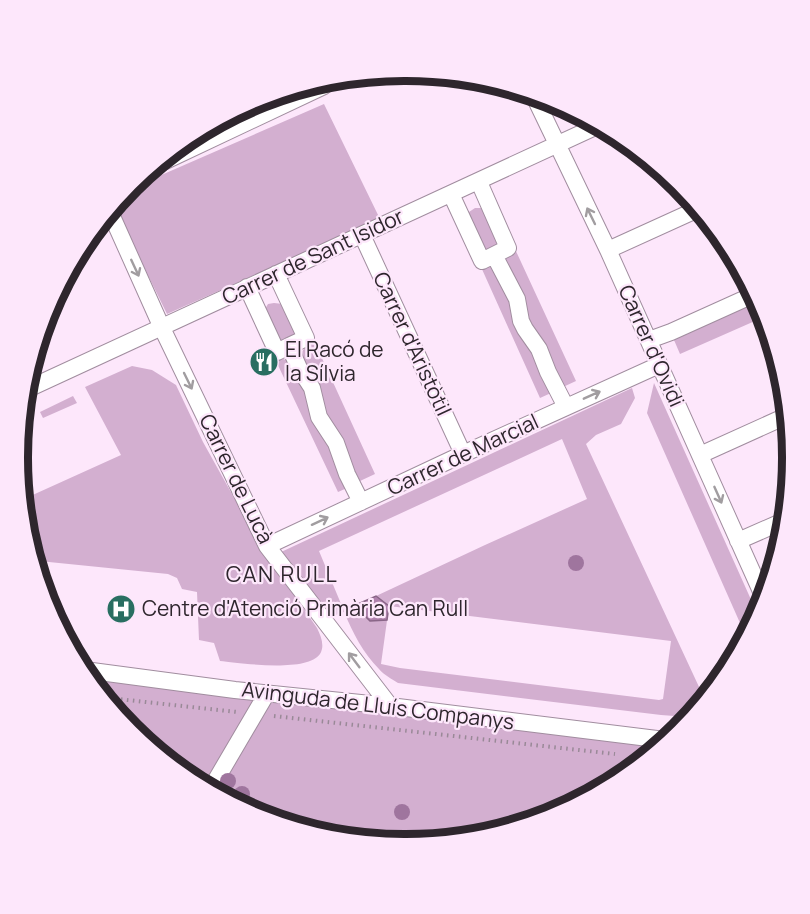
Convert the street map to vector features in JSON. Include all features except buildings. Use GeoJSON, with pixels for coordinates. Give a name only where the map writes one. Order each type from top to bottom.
{"type":"FeatureCollection","features":[{"type":"Feature","properties":{"kind":"street"},"geometry":{"type":"LineString","coordinates":[[185,151],[310,93]]}},
{"type":"Feature","properties":{"kind":"street","name":"Carrer d'Ovidi"},"geometry":{"type":"LineString","coordinates":[[538,105],[608,250],[759,587]]}},
{"type":"Feature","properties":{"kind":"street","name":"Carrer de Sant Isidor"},"geometry":{"type":"LineString","coordinates":[[36,385],[591,130]]}},
{"type":"Feature","properties":{"kind":"street"},"geometry":{"type":"LineString","coordinates":[[451,194],[482,261],[508,248],[479,182]]}},
{"type":"Feature","properties":{"kind":"street"},"geometry":{"type":"LineString","coordinates":[[608,250],[691,212]]}},
{"type":"Feature","properties":{"kind":"street","name":"Carrer de Lucà"},"geometry":{"type":"LineString","coordinates":[[113,219],[162,328],[267,546],[390,706]]}},
{"type":"Feature","properties":{"kind":"street","name":"Carrer d'Aristòtil"},"geometry":{"type":"LineString","coordinates":[[362,235],[463,454]]}},
{"type":"Feature","properties":{"kind":"street"},"geometry":{"type":"LineString","coordinates":[[494,255],[518,299],[521,321],[539,349],[566,407]]}},
{"type":"Feature","properties":{"kind":"street"},"geometry":{"type":"LineString","coordinates":[[247,287],[277,352],[306,338],[276,274]]}},
{"type":"Feature","properties":{"kind":"street"},"geometry":{"type":"LineString","coordinates":[[649,340],[671,333],[746,298]]}},
{"type":"Feature","properties":{"kind":"street"},"geometry":{"type":"LineString","coordinates":[[289,346],[312,388],[319,417],[336,443],[347,474],[361,502]]}},
{"type":"Feature","properties":{"kind":"street","name":"Carrer de Marcial"},"geometry":{"type":"LineString","coordinates":[[267,546],[659,365]]}},
{"type":"Feature","properties":{"kind":"street"},"geometry":{"type":"LineString","coordinates":[[700,455],[779,419]]}},
{"type":"Feature","properties":{"kind":"street"},"geometry":{"type":"LineString","coordinates":[[738,542],[775,525]]}},
{"type":"Feature","properties":{"kind":"street","name":"Avinguda de Lluís Companys"},"geometry":{"type":"LineString","coordinates":[[96,671],[654,739]]}},
{"type":"Feature","properties":{"kind":"street"},"geometry":{"type":"LineString","coordinates":[[215,782],[267,693]]}},
{"type":"Feature","properties":{"kind":"path"},"geometry":{"type":"LineString","coordinates":[[117,699],[617,754]]}},
{"type":"Feature","properties":{"kind":"shaded area"},"geometry":{"type":"Polygon","coordinates":[[[324,104],[380,219],[167,314],[118,214],[151,179],[324,104]]]}},
{"type":"Feature","properties":{"kind":"shaded area"},"geometry":{"type":"Polygon","coordinates":[[[475,208],[482,208],[502,244],[481,253],[466,218],[475,208]]]}},
{"type":"Feature","properties":{"kind":"shaded area"},"geometry":{"type":"Polygon","coordinates":[[[515,249],[576,381],[563,387],[534,334],[504,261],[506,256],[515,249]]]}},
{"type":"Feature","properties":{"kind":"shaded area"},"geometry":{"type":"Polygon","coordinates":[[[489,265],[501,279],[551,393],[540,398],[481,267],[489,265]]]}},
{"type":"Feature","properties":{"kind":"shaded area"},"geometry":{"type":"Polygon","coordinates":[[[746,298],[756,321],[680,354],[671,333],[746,298]]]}},
{"type":"Feature","properties":{"kind":"shaded area"},"geometry":{"type":"Polygon","coordinates":[[[268,304],[283,304],[300,337],[278,348],[265,309],[268,304]]]}},
{"type":"Feature","properties":{"kind":"shaded area"},"geometry":{"type":"Polygon","coordinates":[[[315,343],[375,474],[360,481],[333,428],[301,354],[304,349],[315,343]]]}},
{"type":"Feature","properties":{"kind":"shaded area"},"geometry":{"type":"Polygon","coordinates":[[[281,358],[288,361],[294,368],[347,488],[338,492],[276,361],[281,358]]]}},
{"type":"Feature","properties":{"kind":"shaded area"},"geometry":{"type":"Polygon","coordinates":[[[132,366],[152,370],[176,385],[203,442],[262,548],[317,628],[322,644],[320,654],[313,660],[288,665],[257,665],[220,661],[214,643],[199,640],[197,592],[182,589],[177,578],[168,574],[43,561],[31,496],[121,455],[85,387],[132,366]]]}},
{"type":"Feature","properties":{"kind":"shaded area"},"geometry":{"type":"Polygon","coordinates":[[[654,383],[752,603],[742,627],[647,413],[654,383]]]}},
{"type":"Feature","properties":{"kind":"shaded area"},"geometry":{"type":"Polygon","coordinates":[[[632,388],[635,398],[621,424],[596,435],[586,444],[701,689],[677,716],[398,683],[373,663],[355,635],[344,612],[333,616],[279,553],[632,388]],[[562,439],[319,551],[344,611],[587,499],[562,439]],[[389,606],[381,664],[659,700],[663,699],[671,641],[389,606]]]}},
{"type":"Feature","properties":{"kind":"shaded area"},"geometry":{"type":"Polygon","coordinates":[[[73,396],[77,403],[43,418],[40,412],[73,396]]]}},
{"type":"Feature","properties":{"kind":"shaded area"},"geometry":{"type":"Polygon","coordinates":[[[376,596],[389,606],[387,620],[370,621],[362,613],[358,604],[376,596]]]}},
{"type":"Feature","properties":{"kind":"shaded area"},"geometry":{"type":"Polygon","coordinates":[[[96,671],[654,739],[634,756],[593,783],[572,795],[526,814],[454,830],[430,833],[380,833],[308,821],[238,795],[196,770],[157,740],[122,705],[96,671]]]}},
{"type":"Feature","properties":{"kind":"place","name":"El Racó de la Sílvia"},"geometry":{"type":"Point","coordinates":[264,362]}},
{"type":"Feature","properties":{"kind":"place","name":"Centre d'Atenció Primària Can Rull"},"geometry":{"type":"Point","coordinates":[121,609]}},
{"type":"Feature","properties":{"kind":"district","name":"CAN RULL"},"geometry":{"type":"Point","coordinates":[282,574]}}]}
